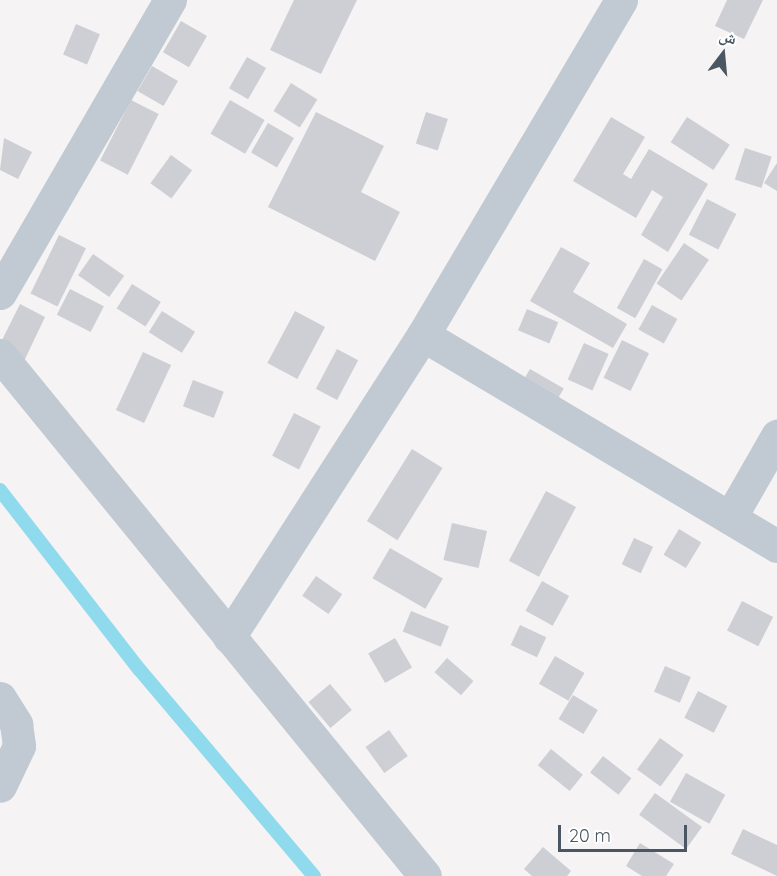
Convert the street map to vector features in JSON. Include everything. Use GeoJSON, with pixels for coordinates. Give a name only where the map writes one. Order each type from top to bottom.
{"type":"FeatureCollection","features":[{"type":"Feature","properties":{"kind":"street"},"geometry":{"type":"LineString","coordinates":[[0,293],[170,0]]}},
{"type":"Feature","properties":{"kind":"street"},"geometry":{"type":"LineString","coordinates":[[229,637],[423,335],[621,0]]}},
{"type":"Feature","properties":{"kind":"street"},"geometry":{"type":"LineString","coordinates":[[423,335],[777,546]]}},
{"type":"Feature","properties":{"kind":"street"},"geometry":{"type":"LineString","coordinates":[[0,355],[425,876]]}},
{"type":"Feature","properties":{"kind":"street"},"geometry":{"type":"LineString","coordinates":[[730,518],[777,436]]}},
{"type":"Feature","properties":{"kind":"street"},"geometry":{"type":"LineString","coordinates":[[0,698],[16,724],[19,746],[0,786]]}},
{"type":"Feature","properties":{"kind":"building"},"geometry":{"type":"Polygon","coordinates":[[[294,0],[357,0],[321,74],[270,50],[294,0]]]}},
{"type":"Feature","properties":{"kind":"building"},"geometry":{"type":"Polygon","coordinates":[[[727,0],[763,0],[744,39],[715,26],[727,0]]]}},
{"type":"Feature","properties":{"kind":"building"},"geometry":{"type":"Polygon","coordinates":[[[181,21],[207,36],[189,67],[163,52],[181,21]]]}},
{"type":"Feature","properties":{"kind":"building"},"geometry":{"type":"Polygon","coordinates":[[[76,24],[100,34],[87,65],[63,54],[76,24]]]}},
{"type":"Feature","properties":{"kind":"building"},"geometry":{"type":"Polygon","coordinates":[[[247,57],[266,68],[248,99],[229,88],[247,57]]]}},
{"type":"Feature","properties":{"kind":"building"},"geometry":{"type":"Polygon","coordinates":[[[152,66],[178,81],[163,106],[138,91],[152,66]]]}},
{"type":"Feature","properties":{"kind":"building"},"geometry":{"type":"Polygon","coordinates":[[[291,83],[317,99],[300,127],[274,111],[291,83]]]}},
{"type":"Feature","properties":{"kind":"building"},"geometry":{"type":"Polygon","coordinates":[[[131,100],[159,114],[128,175],[100,161],[131,100]]]}},
{"type":"Feature","properties":{"kind":"building"},"geometry":{"type":"Polygon","coordinates":[[[230,100],[265,120],[245,154],[210,134],[230,100]]]}},
{"type":"Feature","properties":{"kind":"building"},"geometry":{"type":"Polygon","coordinates":[[[316,112],[384,146],[361,192],[400,212],[375,261],[268,207],[316,112]]]}},
{"type":"Feature","properties":{"kind":"building"},"geometry":{"type":"Polygon","coordinates":[[[426,112],[448,119],[438,150],[416,143],[426,112]]]}},
{"type":"Feature","properties":{"kind":"building"},"geometry":{"type":"Polygon","coordinates":[[[611,117],[645,137],[623,174],[631,179],[649,149],[708,184],[668,252],[641,235],[663,197],[652,190],[636,218],[573,181],[611,117]]]}},
{"type":"Feature","properties":{"kind":"building"},"geometry":{"type":"Polygon","coordinates":[[[687,117],[730,145],[713,170],[671,142],[687,117]]]}},
{"type":"Feature","properties":{"kind":"building"},"geometry":{"type":"Polygon","coordinates":[[[268,123],[294,138],[277,167],[251,152],[268,123]]]}},
{"type":"Feature","properties":{"kind":"building"},"geometry":{"type":"Polygon","coordinates":[[[4,138],[32,152],[18,179],[0,170],[4,138]]]}},
{"type":"Feature","properties":{"kind":"building"},"geometry":{"type":"Polygon","coordinates":[[[745,148],[772,157],[761,188],[735,179],[745,148]]]}},
{"type":"Feature","properties":{"kind":"building"},"geometry":{"type":"Polygon","coordinates":[[[171,155],[192,170],[171,199],[150,183],[171,155]]]}},
{"type":"Feature","properties":{"kind":"building"},"geometry":{"type":"Polygon","coordinates":[[[777,163],[777,191],[764,183],[777,163]]]}},
{"type":"Feature","properties":{"kind":"building"},"geometry":{"type":"Polygon","coordinates":[[[707,199],[736,214],[718,250],[689,235],[707,199]]]}},
{"type":"Feature","properties":{"kind":"building"},"geometry":{"type":"Polygon","coordinates":[[[59,235],[86,248],[57,307],[31,293],[59,235]]]}},
{"type":"Feature","properties":{"kind":"building"},"geometry":{"type":"Polygon","coordinates":[[[684,243],[709,260],[681,300],[657,284],[684,243]]]}},
{"type":"Feature","properties":{"kind":"building"},"geometry":{"type":"Polygon","coordinates":[[[561,247],[590,263],[573,292],[627,324],[613,348],[530,301],[561,247]]]}},
{"type":"Feature","properties":{"kind":"building"},"geometry":{"type":"Polygon","coordinates":[[[93,254],[124,276],[109,297],[78,275],[93,254]]]}},
{"type":"Feature","properties":{"kind":"building"},"geometry":{"type":"Polygon","coordinates":[[[644,259],[662,269],[635,318],[617,308],[644,259]]]}},
{"type":"Feature","properties":{"kind":"building"},"geometry":{"type":"Polygon","coordinates":[[[132,284],[161,302],[145,327],[117,309],[132,284]]]}},
{"type":"Feature","properties":{"kind":"building"},"geometry":{"type":"Polygon","coordinates":[[[70,289],[104,306],[91,332],[57,315],[70,289]]]}},
{"type":"Feature","properties":{"kind":"building"},"geometry":{"type":"Polygon","coordinates":[[[20,304],[45,317],[15,380],[0,344],[20,304]]]}},
{"type":"Feature","properties":{"kind":"building"},"geometry":{"type":"Polygon","coordinates":[[[652,305],[677,319],[664,344],[638,329],[652,305]]]}},
{"type":"Feature","properties":{"kind":"building"},"geometry":{"type":"Polygon","coordinates":[[[527,309],[558,322],[549,343],[518,330],[527,309]]]}},
{"type":"Feature","properties":{"kind":"building"},"geometry":{"type":"Polygon","coordinates":[[[162,311],[195,332],[182,353],[149,332],[162,311]]]}},
{"type":"Feature","properties":{"kind":"building"},"geometry":{"type":"Polygon","coordinates":[[[295,311],[325,327],[297,379],[267,363],[295,311]]]}},
{"type":"Feature","properties":{"kind":"building"},"geometry":{"type":"Polygon","coordinates":[[[622,340],[649,353],[631,391],[604,378],[622,340]]]}},
{"type":"Feature","properties":{"kind":"building"},"geometry":{"type":"Polygon","coordinates":[[[584,343],[609,354],[592,391],[568,380],[584,343]]]}},
{"type":"Feature","properties":{"kind":"building"},"geometry":{"type":"Polygon","coordinates":[[[337,349],[358,360],[337,400],[316,389],[337,349]]]}},
{"type":"Feature","properties":{"kind":"building"},"geometry":{"type":"Polygon","coordinates":[[[143,352],[171,365],[144,423],[116,410],[143,352]]]}},
{"type":"Feature","properties":{"kind":"building"},"geometry":{"type":"Polygon","coordinates":[[[530,369],[564,388],[548,415],[514,396],[530,369]]]}},
{"type":"Feature","properties":{"kind":"building"},"geometry":{"type":"Polygon","coordinates":[[[193,380],[224,392],[214,418],[183,406],[193,380]]]}},
{"type":"Feature","properties":{"kind":"building"},"geometry":{"type":"Polygon","coordinates":[[[294,413],[321,427],[299,469],[272,456],[294,413]]]}},
{"type":"Feature","properties":{"kind":"building"},"geometry":{"type":"Polygon","coordinates":[[[412,449],[443,468],[397,540],[367,521],[412,449]]]}},
{"type":"Feature","properties":{"kind":"building"},"geometry":{"type":"Polygon","coordinates":[[[546,491],[576,507],[539,577],[509,561],[546,491]]]}},
{"type":"Feature","properties":{"kind":"building"},"geometry":{"type":"Polygon","coordinates":[[[452,523],[487,531],[479,568],[443,560],[452,523]]]}},
{"type":"Feature","properties":{"kind":"building"},"geometry":{"type":"Polygon","coordinates":[[[679,529],[701,542],[686,568],[664,555],[679,529]]]}},
{"type":"Feature","properties":{"kind":"building"},"geometry":{"type":"Polygon","coordinates":[[[634,538],[653,547],[641,573],[622,564],[634,538]]]}},
{"type":"Feature","properties":{"kind":"building"},"geometry":{"type":"Polygon","coordinates":[[[390,548],[443,578],[425,609],[372,578],[390,548]]]}},
{"type":"Feature","properties":{"kind":"building"},"geometry":{"type":"Polygon","coordinates":[[[316,576],[342,594],[328,614],[302,596],[316,576]]]}},
{"type":"Feature","properties":{"kind":"building"},"geometry":{"type":"Polygon","coordinates":[[[542,581],[569,596],[553,626],[526,611],[542,581]]]}},
{"type":"Feature","properties":{"kind":"building"},"geometry":{"type":"Polygon","coordinates":[[[742,601],[773,617],[758,646],[727,630],[742,601]]]}},
{"type":"Feature","properties":{"kind":"building"},"geometry":{"type":"Polygon","coordinates":[[[411,611],[449,626],[441,647],[403,631],[411,611]]]}},
{"type":"Feature","properties":{"kind":"building"},"geometry":{"type":"Polygon","coordinates":[[[520,625],[546,637],[537,657],[511,645],[520,625]]]}},
{"type":"Feature","properties":{"kind":"building"},"geometry":{"type":"Polygon","coordinates":[[[395,638],[412,667],[385,683],[368,654],[395,638]]]}},
{"type":"Feature","properties":{"kind":"building"},"geometry":{"type":"Polygon","coordinates":[[[555,656],[584,673],[568,701],[539,684],[555,656]]]}},
{"type":"Feature","properties":{"kind":"building"},"geometry":{"type":"Polygon","coordinates":[[[447,658],[473,681],[461,695],[435,672],[447,658]]]}},
{"type":"Feature","properties":{"kind":"building"},"geometry":{"type":"Polygon","coordinates":[[[665,666],[691,677],[680,703],[654,692],[665,666]]]}},
{"type":"Feature","properties":{"kind":"building"},"geometry":{"type":"Polygon","coordinates":[[[330,684],[352,710],[330,728],[309,702],[330,684]]]}},
{"type":"Feature","properties":{"kind":"building"},"geometry":{"type":"Polygon","coordinates":[[[698,691],[727,706],[714,733],[684,718],[698,691]]]}},
{"type":"Feature","properties":{"kind":"building"},"geometry":{"type":"Polygon","coordinates":[[[573,695],[598,710],[583,734],[559,719],[573,695]]]}},
{"type":"Feature","properties":{"kind":"building"},"geometry":{"type":"Polygon","coordinates":[[[389,730],[408,756],[384,773],[366,747],[389,730]]]}},
{"type":"Feature","properties":{"kind":"building"},"geometry":{"type":"Polygon","coordinates":[[[660,738],[683,755],[661,787],[637,770],[660,738]]]}},
{"type":"Feature","properties":{"kind":"building"},"geometry":{"type":"Polygon","coordinates":[[[551,749],[583,775],[570,791],[538,765],[551,749]]]}},
{"type":"Feature","properties":{"kind":"building"},"geometry":{"type":"Polygon","coordinates":[[[603,756],[631,778],[618,795],[590,773],[603,756]]]}},
{"type":"Feature","properties":{"kind":"building"},"geometry":{"type":"Polygon","coordinates":[[[686,773],[725,795],[709,824],[670,802],[686,773]]]}},
{"type":"Feature","properties":{"kind":"building"},"geometry":{"type":"Polygon","coordinates":[[[655,793],[702,827],[686,849],[639,815],[655,793]]]}},
{"type":"Feature","properties":{"kind":"building"},"geometry":{"type":"Polygon","coordinates":[[[743,829],[777,845],[777,876],[731,854],[743,829]]]}},
{"type":"Feature","properties":{"kind":"building"},"geometry":{"type":"Polygon","coordinates":[[[640,843],[674,864],[666,876],[642,876],[626,866],[640,843]]]}},
{"type":"Feature","properties":{"kind":"building"},"geometry":{"type":"Polygon","coordinates":[[[543,847],[571,871],[567,876],[532,876],[524,869],[543,847]]]}},
{"type":"Feature","properties":{"kind":"waterway"},"geometry":{"type":"LineString","coordinates":[[0,490],[139,669],[314,876]]}}]}
